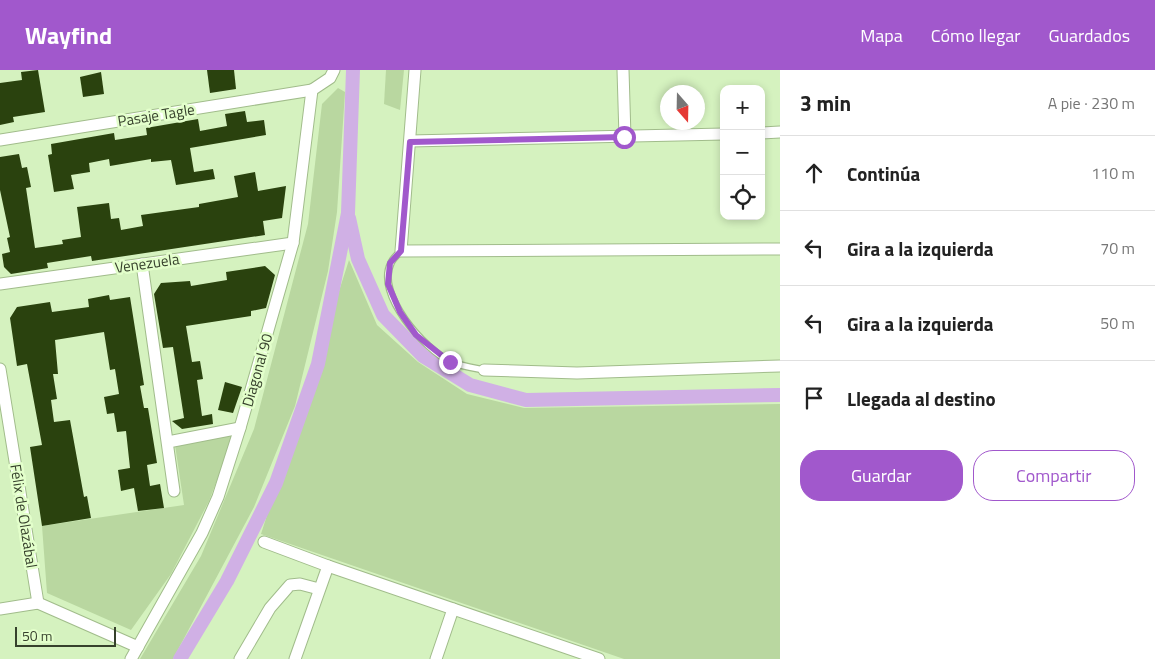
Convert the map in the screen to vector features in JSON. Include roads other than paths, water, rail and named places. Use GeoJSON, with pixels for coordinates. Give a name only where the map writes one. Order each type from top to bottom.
{"type":"FeatureCollection","features":[{"type":"Feature","properties":{"kind":"street"},"geometry":{"type":"LineString","coordinates":[[312,90],[330,78],[334,70]]}},
{"type":"Feature","properties":{"kind":"street"},"geometry":{"type":"LineString","coordinates":[[415,70],[401,251],[780,249]]}},
{"type":"Feature","properties":{"kind":"street"},"geometry":{"type":"LineString","coordinates":[[623,70],[624,137]]}},
{"type":"Feature","properties":{"kind":"street","name":"Pasaje Tagle"},"geometry":{"type":"LineString","coordinates":[[0,140],[312,90]]}},
{"type":"Feature","properties":{"kind":"street","name":"Diagonal 90"},"geometry":{"type":"LineString","coordinates":[[131,659],[202,533],[218,496],[240,428],[293,243],[312,90]]}},
{"type":"Feature","properties":{"kind":"street"},"geometry":{"type":"LineString","coordinates":[[765,133],[780,132]]}},
{"type":"Feature","properties":{"kind":"street"},"geometry":{"type":"LineString","coordinates":[[410,142],[720,134]]}},
{"type":"Feature","properties":{"kind":"street","name":"Venezuela"},"geometry":{"type":"LineString","coordinates":[[0,284],[293,243]]}},
{"type":"Feature","properties":{"kind":"street"},"geometry":{"type":"LineString","coordinates":[[142,264],[174,490]]}},
{"type":"Feature","properties":{"kind":"street"},"geometry":{"type":"LineString","coordinates":[[484,370],[577,372],[780,366]]}},
{"type":"Feature","properties":{"kind":"street","name":"Félix de Olazábal"},"geometry":{"type":"LineString","coordinates":[[0,369],[38,603]]}},
{"type":"Feature","properties":{"kind":"street"},"geometry":{"type":"LineString","coordinates":[[168,442],[240,428]]}},
{"type":"Feature","properties":{"kind":"street"},"geometry":{"type":"LineString","coordinates":[[0,441],[12,439]]}},
{"type":"Feature","properties":{"kind":"street"},"geometry":{"type":"LineString","coordinates":[[264,542],[579,656],[598,659]]}},
{"type":"Feature","properties":{"kind":"street"},"geometry":{"type":"LineString","coordinates":[[295,659],[328,566]]}},
{"type":"Feature","properties":{"kind":"street"},"geometry":{"type":"LineString","coordinates":[[240,659],[270,608],[290,585],[300,584],[319,590]]}},
{"type":"Feature","properties":{"kind":"street"},"geometry":{"type":"LineString","coordinates":[[0,609],[38,603],[138,647]]}},
{"type":"Feature","properties":{"kind":"street"},"geometry":{"type":"LineString","coordinates":[[436,659],[453,609]]}},
{"type":"Feature","properties":{"kind":"lane"},"geometry":{"type":"LineString","coordinates":[[401,251],[390,263],[388,284],[400,312],[416,335],[450,362],[484,370]]}},
{"type":"Feature","properties":{"kind":"waterway"},"geometry":{"type":"LineString","coordinates":[[180,659],[227,581],[276,483],[318,364],[348,213],[353,70]]}},
{"type":"Feature","properties":{"kind":"waterway"},"geometry":{"type":"LineString","coordinates":[[349,218],[358,259],[383,315],[423,356],[470,385],[526,400],[780,395]]}}]}
